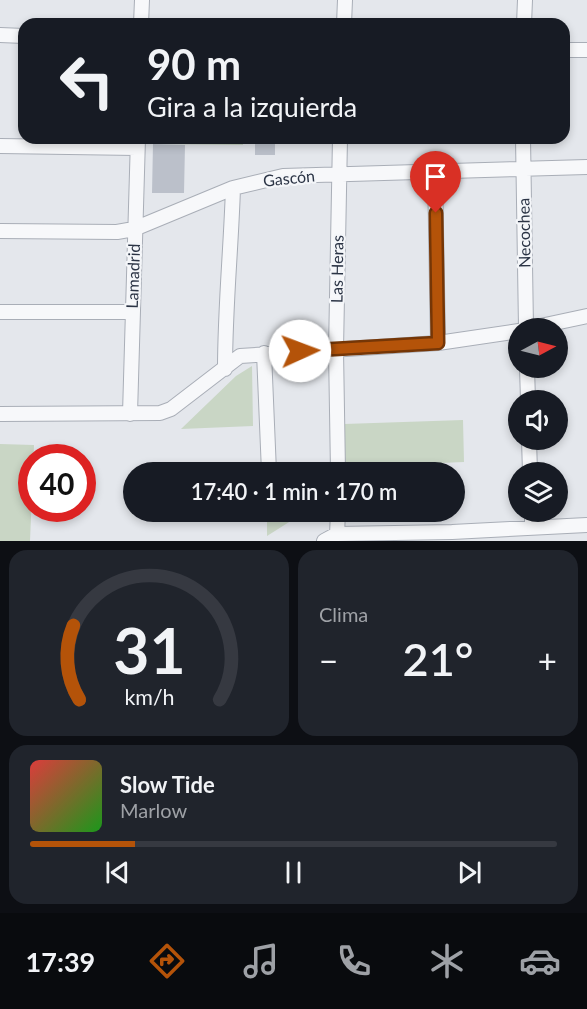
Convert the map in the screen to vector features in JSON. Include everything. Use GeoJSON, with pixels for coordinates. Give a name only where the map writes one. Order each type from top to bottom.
{"type":"FeatureCollection","features":[{"type":"Feature","properties":{"kind":"street"},"geometry":{"type":"LineString","coordinates":[[141,18],[142,0]]}},
{"type":"Feature","properties":{"kind":"street"},"geometry":{"type":"LineString","coordinates":[[344,18],[345,0]]}},
{"type":"Feature","properties":{"kind":"street"},"geometry":{"type":"LineString","coordinates":[[525,0],[525,18]]}},
{"type":"Feature","properties":{"kind":"street"},"geometry":{"type":"LineString","coordinates":[[0,35],[18,36]]}},
{"type":"Feature","properties":{"kind":"street"},"geometry":{"type":"LineString","coordinates":[[570,50],[587,50]]}},
{"type":"Feature","properties":{"kind":"street"},"geometry":{"type":"LineString","coordinates":[[0,146],[91,144]]}},
{"type":"Feature","properties":{"kind":"street","name":"Lamadrid"},"geometry":{"type":"LineString","coordinates":[[130,414],[137,144]]}},
{"type":"Feature","properties":{"kind":"street","name":"Las Heras"},"geometry":{"type":"LineString","coordinates":[[338,462],[336,350],[340,144]]}},
{"type":"Feature","properties":{"kind":"street","name":"Necochea"},"geometry":{"type":"LineString","coordinates":[[523,144],[526,318]]}},
{"type":"Feature","properties":{"kind":"street","name":"Gascón"},"geometry":{"type":"LineString","coordinates":[[0,231],[117,232],[134,229],[233,188],[283,176],[587,167]]}},
{"type":"Feature","properties":{"kind":"street"},"geometry":{"type":"LineString","coordinates":[[435,170],[438,343]]}},
{"type":"Feature","properties":{"kind":"street"},"geometry":{"type":"LineString","coordinates":[[225,369],[225,304],[230,279],[233,188]]}},
{"type":"Feature","properties":{"kind":"street"},"geometry":{"type":"LineString","coordinates":[[0,312],[131,312]]}},
{"type":"Feature","properties":{"kind":"street"},"geometry":{"type":"LineString","coordinates":[[568,320],[587,316]]}},
{"type":"Feature","properties":{"kind":"street"},"geometry":{"type":"LineString","coordinates":[[0,414],[160,413],[171,409],[240,356],[438,343],[508,333]]}},
{"type":"Feature","properties":{"kind":"street"},"geometry":{"type":"LineString","coordinates":[[264,353],[269,462]]}},
{"type":"Feature","properties":{"kind":"street"},"geometry":{"type":"LineString","coordinates":[[337,534],[338,522]]}},
{"type":"Feature","properties":{"kind":"street"},"geometry":{"type":"LineString","coordinates":[[532,522],[532,527]]}},
{"type":"Feature","properties":{"kind":"street"},"geometry":{"type":"LineString","coordinates":[[324,541],[337,534],[452,537],[532,527],[587,525]]}},
{"type":"Feature","properties":{"kind":"green space"},"geometry":{"type":"Polygon","coordinates":[[[153,144],[243,144],[243,145],[153,144]]]}},
{"type":"Feature","properties":{"kind":"green space"},"geometry":{"type":"Polygon","coordinates":[[[252,366],[253,426],[181,429],[236,376],[252,366]]]}},
{"type":"Feature","properties":{"kind":"green space"},"geometry":{"type":"Polygon","coordinates":[[[463,420],[464,462],[343,462],[344,424],[463,420]]]}},
{"type":"Feature","properties":{"kind":"green space"},"geometry":{"type":"Polygon","coordinates":[[[0,444],[18,445],[18,522],[31,522],[30,541],[0,541],[0,444]]]}},
{"type":"Feature","properties":{"kind":"green space"},"geometry":{"type":"Polygon","coordinates":[[[267,522],[289,522],[267,536],[267,522]]]}},
{"type":"Feature","properties":{"kind":"building"},"geometry":{"type":"Polygon","coordinates":[[[153,144],[185,145],[184,193],[152,193],[153,144]]]}},
{"type":"Feature","properties":{"kind":"building"},"geometry":{"type":"Polygon","coordinates":[[[255,144],[275,144],[275,155],[255,155],[255,144]]]}},
{"type":"Feature","properties":{"kind":"route"},"geometry":{"type":"LineString","coordinates":[[300,351],[438,343],[436,213]]}}]}
